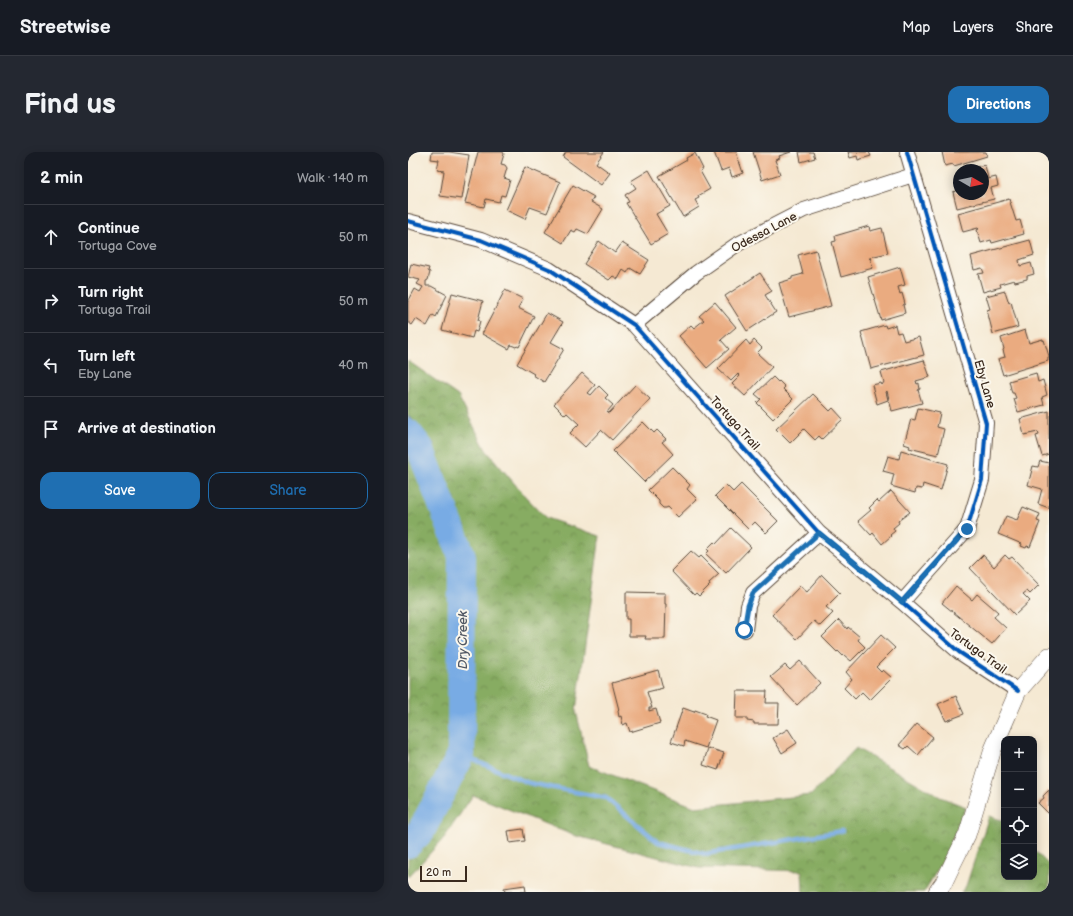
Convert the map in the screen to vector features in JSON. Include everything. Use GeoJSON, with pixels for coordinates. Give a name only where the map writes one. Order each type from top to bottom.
{"type":"FeatureCollection","features":[{"type":"Feature","properties":{"kind":"street","name":"Eby Lane"},"geometry":{"type":"LineString","coordinates":[[902,602],[967,529],[982,480],[986,423],[907,152]]}},
{"type":"Feature","properties":{"kind":"street","name":"Odessa Lane"},"geometry":{"type":"LineString","coordinates":[[634,325],[696,273],[736,245],[804,210],[913,175]]}},
{"type":"Feature","properties":{"kind":"street","name":"Tortuga Trail"},"geometry":{"type":"LineString","coordinates":[[408,221],[481,240],[549,269],[634,325],[819,533],[959,652],[1018,691]]}},
{"type":"Feature","properties":{"kind":"street"},"geometry":{"type":"LineString","coordinates":[[744,630],[748,606],[753,593],[819,533]]}},
{"type":"Feature","properties":{"kind":"street"},"geometry":{"type":"LineString","coordinates":[[937,892],[947,876],[967,834],[993,749],[1018,691],[1049,656]]}},
{"type":"Feature","properties":{"kind":"green space"},"geometry":{"type":"Polygon","coordinates":[[[408,361],[458,396],[486,450],[546,518],[600,536],[576,711],[589,766],[695,807],[811,795],[856,748],[940,797],[966,807],[944,859],[924,892],[803,892],[802,871],[699,868],[573,835],[473,795],[444,838],[408,877],[408,448],[410,450],[434,444],[408,415],[408,361]]]}},
{"type":"Feature","properties":{"kind":"green space"},"geometry":{"type":"Polygon","coordinates":[[[989,816],[1001,820],[1001,880],[1037,880],[1037,853],[1049,865],[1049,892],[961,892],[966,886],[989,816]]]}},
{"type":"Feature","properties":{"kind":"water"},"geometry":{"type":"Polygon","coordinates":[[[408,415],[434,444],[410,450],[408,448],[408,415]]]}},
{"type":"Feature","properties":{"kind":"building"},"geometry":{"type":"Polygon","coordinates":[[[432,152],[449,152],[469,155],[462,199],[440,196],[444,171],[437,170],[439,160],[431,159],[432,152]]]}},
{"type":"Feature","properties":{"kind":"building"},"geometry":{"type":"Polygon","coordinates":[[[478,152],[503,152],[504,154],[501,164],[505,165],[507,168],[504,178],[510,180],[505,196],[501,195],[499,202],[486,199],[484,207],[465,203],[478,152]]]}},
{"type":"Feature","properties":{"kind":"building"},"geometry":{"type":"Polygon","coordinates":[[[566,152],[604,152],[596,163],[610,173],[601,185],[563,157],[566,152]]]}},
{"type":"Feature","properties":{"kind":"building"},"geometry":{"type":"Polygon","coordinates":[[[714,152],[736,152],[743,173],[732,177],[729,168],[721,171],[714,152]]]}},
{"type":"Feature","properties":{"kind":"building"},"geometry":{"type":"Polygon","coordinates":[[[753,152],[791,152],[779,156],[780,158],[775,160],[780,174],[762,180],[753,152]]]}},
{"type":"Feature","properties":{"kind":"building"},"geometry":{"type":"Polygon","coordinates":[[[799,152],[813,152],[815,158],[801,162],[799,152]]]}},
{"type":"Feature","properties":{"kind":"building"},"geometry":{"type":"Polygon","coordinates":[[[848,152],[869,152],[871,156],[858,160],[857,156],[850,158],[848,152]]]}},
{"type":"Feature","properties":{"kind":"building"},"geometry":{"type":"Polygon","coordinates":[[[942,152],[986,152],[987,156],[961,164],[945,166],[942,152]]]}},
{"type":"Feature","properties":{"kind":"building"},"geometry":{"type":"Polygon","coordinates":[[[695,153],[703,169],[700,171],[710,189],[698,196],[699,198],[695,200],[699,207],[683,217],[659,176],[687,160],[686,158],[695,153]]]}},
{"type":"Feature","properties":{"kind":"building"},"geometry":{"type":"Polygon","coordinates":[[[525,167],[560,182],[547,213],[530,207],[525,219],[506,210],[525,167]]]}},
{"type":"Feature","properties":{"kind":"building"},"geometry":{"type":"Polygon","coordinates":[[[649,170],[670,206],[656,214],[668,234],[651,244],[626,203],[629,202],[625,195],[636,188],[631,181],[649,170]]]}},
{"type":"Feature","properties":{"kind":"building"},"geometry":{"type":"Polygon","coordinates":[[[996,177],[998,186],[991,188],[994,199],[957,208],[955,200],[989,200],[989,179],[996,177]]]}},
{"type":"Feature","properties":{"kind":"building"},"geometry":{"type":"Polygon","coordinates":[[[573,185],[594,197],[591,202],[603,209],[588,234],[577,229],[575,232],[571,230],[563,243],[545,232],[573,185]]]}},
{"type":"Feature","properties":{"kind":"building"},"geometry":{"type":"Polygon","coordinates":[[[1009,199],[1016,221],[1020,220],[1024,234],[992,243],[991,240],[981,243],[977,230],[979,229],[978,228],[963,232],[958,213],[1009,199]]]}},
{"type":"Feature","properties":{"kind":"building"},"geometry":{"type":"Polygon","coordinates":[[[869,226],[870,231],[882,228],[888,253],[870,257],[873,268],[841,277],[832,242],[836,241],[835,236],[869,226]]]}},
{"type":"Feature","properties":{"kind":"building"},"geometry":{"type":"Polygon","coordinates":[[[1030,240],[1034,255],[1019,260],[1020,266],[1031,263],[1034,274],[1027,276],[1027,279],[1015,282],[1014,280],[1000,284],[1001,287],[983,292],[978,274],[984,273],[982,268],[974,270],[971,256],[1030,240]]]}},
{"type":"Feature","properties":{"kind":"building"},"geometry":{"type":"Polygon","coordinates":[[[599,241],[615,253],[622,243],[649,260],[640,274],[630,268],[627,273],[623,270],[618,279],[613,276],[609,280],[584,264],[599,241]]]}},
{"type":"Feature","properties":{"kind":"building"},"geometry":{"type":"Polygon","coordinates":[[[816,250],[831,306],[789,317],[779,283],[803,274],[798,255],[816,250]]]}},
{"type":"Feature","properties":{"kind":"building"},"geometry":{"type":"Polygon","coordinates":[[[411,264],[429,268],[428,271],[430,272],[428,280],[426,281],[426,286],[431,286],[447,295],[436,317],[433,315],[427,326],[416,319],[412,325],[408,322],[408,302],[415,289],[420,292],[423,287],[417,284],[420,280],[408,277],[411,264]]]}},
{"type":"Feature","properties":{"kind":"building"},"geometry":{"type":"Polygon","coordinates":[[[900,267],[905,285],[898,287],[900,294],[902,293],[905,304],[903,305],[905,313],[881,320],[868,277],[900,267]]]}},
{"type":"Feature","properties":{"kind":"building"},"geometry":{"type":"Polygon","coordinates":[[[760,273],[772,291],[765,295],[776,312],[747,331],[725,296],[760,273]]]}},
{"type":"Feature","properties":{"kind":"building"},"geometry":{"type":"Polygon","coordinates":[[[505,290],[523,299],[518,308],[534,316],[519,347],[511,345],[509,349],[482,334],[505,290]]]}},
{"type":"Feature","properties":{"kind":"building"},"geometry":{"type":"Polygon","coordinates":[[[1005,291],[1009,303],[1011,302],[1018,327],[993,334],[987,310],[990,309],[986,296],[1005,291]]]}},
{"type":"Feature","properties":{"kind":"building"},"geometry":{"type":"Polygon","coordinates":[[[452,293],[483,301],[478,320],[480,321],[477,332],[474,331],[472,338],[442,330],[452,293]]]}},
{"type":"Feature","properties":{"kind":"building"},"geometry":{"type":"Polygon","coordinates":[[[715,302],[736,327],[721,340],[729,349],[707,368],[679,336],[691,325],[694,328],[704,320],[699,316],[715,302]]]}},
{"type":"Feature","properties":{"kind":"building"},"geometry":{"type":"Polygon","coordinates":[[[547,313],[563,322],[551,342],[564,349],[544,382],[517,364],[547,313]]]}},
{"type":"Feature","properties":{"kind":"building"},"geometry":{"type":"Polygon","coordinates":[[[885,325],[886,328],[895,325],[897,333],[901,332],[904,341],[919,337],[924,355],[871,369],[861,332],[885,325]]]}},
{"type":"Feature","properties":{"kind":"building"},"geometry":{"type":"Polygon","coordinates":[[[1025,330],[1029,343],[1044,340],[1049,356],[1048,361],[1003,375],[998,359],[1005,357],[1001,338],[1025,330]]]}},
{"type":"Feature","properties":{"kind":"building"},"geometry":{"type":"Polygon","coordinates":[[[746,340],[750,345],[754,340],[762,348],[757,353],[772,367],[745,396],[732,384],[740,376],[738,374],[731,381],[718,369],[746,340]]]}},
{"type":"Feature","properties":{"kind":"building"},"geometry":{"type":"Polygon","coordinates":[[[924,360],[930,377],[916,381],[917,384],[919,383],[920,389],[918,390],[922,403],[892,411],[887,391],[888,400],[877,404],[872,385],[881,383],[882,385],[884,382],[881,372],[924,360]]]}},
{"type":"Feature","properties":{"kind":"building"},"geometry":{"type":"Polygon","coordinates":[[[582,373],[595,385],[588,393],[591,395],[599,386],[608,395],[605,398],[613,405],[607,412],[609,413],[635,385],[650,399],[612,440],[601,430],[585,447],[570,433],[579,424],[567,413],[565,415],[554,404],[582,373]]]}},
{"type":"Feature","properties":{"kind":"building"},"geometry":{"type":"Polygon","coordinates":[[[1036,373],[1038,382],[1043,380],[1047,395],[1042,397],[1044,405],[1018,412],[1014,399],[1016,398],[1014,393],[1012,393],[1009,381],[1036,373]]]}},
{"type":"Feature","properties":{"kind":"building"},"geometry":{"type":"Polygon","coordinates":[[[773,377],[785,387],[783,389],[793,399],[773,419],[757,403],[761,399],[755,394],[773,377]]]}},
{"type":"Feature","properties":{"kind":"building"},"geometry":{"type":"Polygon","coordinates":[[[813,394],[830,411],[833,408],[843,419],[822,439],[819,436],[815,440],[804,429],[790,443],[776,429],[813,394]]]}},
{"type":"Feature","properties":{"kind":"building"},"geometry":{"type":"Polygon","coordinates":[[[918,408],[940,413],[937,427],[944,429],[938,455],[909,448],[910,446],[904,444],[911,419],[915,420],[918,408]]]}},
{"type":"Feature","properties":{"kind":"building"},"geometry":{"type":"Polygon","coordinates":[[[1049,411],[1049,454],[1042,456],[1036,436],[1039,435],[1038,432],[1024,435],[1020,419],[1049,411]]]}},
{"type":"Feature","properties":{"kind":"building"},"geometry":{"type":"Polygon","coordinates":[[[643,422],[654,433],[657,430],[666,439],[662,442],[673,454],[644,482],[613,451],[643,422]]]}},
{"type":"Feature","properties":{"kind":"building"},"geometry":{"type":"Polygon","coordinates":[[[901,450],[948,464],[941,490],[923,484],[922,489],[916,488],[915,493],[891,486],[894,474],[883,471],[888,456],[899,459],[901,450]]]}},
{"type":"Feature","properties":{"kind":"building"},"geometry":{"type":"Polygon","coordinates":[[[1040,461],[1049,463],[1049,508],[1038,504],[1042,489],[1028,485],[1033,466],[1038,467],[1040,461]]]}},
{"type":"Feature","properties":{"kind":"building"},"geometry":{"type":"Polygon","coordinates":[[[672,467],[690,485],[687,489],[697,499],[678,517],[668,507],[663,508],[659,504],[659,501],[648,490],[672,467]]]}},
{"type":"Feature","properties":{"kind":"building"},"geometry":{"type":"Polygon","coordinates":[[[741,484],[778,521],[766,533],[755,522],[748,529],[715,496],[726,485],[733,492],[741,484]]]}},
{"type":"Feature","properties":{"kind":"building"},"geometry":{"type":"Polygon","coordinates":[[[891,491],[910,512],[898,521],[899,523],[893,528],[895,531],[882,544],[873,533],[871,535],[858,521],[871,510],[869,508],[877,500],[879,502],[891,491]]]}},
{"type":"Feature","properties":{"kind":"building"},"geometry":{"type":"Polygon","coordinates":[[[1023,507],[1040,514],[1037,521],[1040,522],[1030,547],[1027,546],[1026,548],[1021,546],[1022,544],[998,534],[1006,516],[1017,520],[1023,507]]]}},
{"type":"Feature","properties":{"kind":"building"},"geometry":{"type":"Polygon","coordinates":[[[731,528],[751,547],[726,573],[706,554],[709,551],[707,549],[714,542],[716,544],[731,528]]]}},
{"type":"Feature","properties":{"kind":"building"},"geometry":{"type":"Polygon","coordinates":[[[691,551],[699,558],[701,556],[719,574],[709,583],[710,585],[699,596],[696,593],[694,595],[671,571],[691,551]]]}},
{"type":"Feature","properties":{"kind":"building"},"geometry":{"type":"Polygon","coordinates":[[[983,555],[994,567],[1005,555],[1009,559],[1012,557],[1039,585],[1030,594],[1027,591],[1023,594],[1030,601],[1015,615],[970,568],[983,555]]]}},
{"type":"Feature","properties":{"kind":"building"},"geometry":{"type":"Polygon","coordinates":[[[822,575],[840,593],[826,607],[833,613],[820,626],[814,621],[797,639],[772,615],[800,586],[807,592],[822,575]]]}},
{"type":"Feature","properties":{"kind":"building"},"geometry":{"type":"Polygon","coordinates":[[[956,586],[972,600],[977,594],[998,612],[994,617],[1006,628],[992,644],[942,603],[956,586]]]}},
{"type":"Feature","properties":{"kind":"building"},"geometry":{"type":"Polygon","coordinates":[[[626,592],[665,593],[665,639],[645,639],[646,636],[629,636],[629,619],[626,619],[626,592]]]}},
{"type":"Feature","properties":{"kind":"building"},"geometry":{"type":"Polygon","coordinates":[[[839,620],[847,629],[848,627],[860,637],[858,640],[865,647],[851,661],[838,651],[837,652],[822,637],[839,620]]]}},
{"type":"Feature","properties":{"kind":"building"},"geometry":{"type":"Polygon","coordinates":[[[881,635],[895,648],[876,667],[881,672],[883,670],[892,678],[870,700],[862,692],[855,699],[844,688],[852,679],[846,672],[881,635]]]}},
{"type":"Feature","properties":{"kind":"building"},"geometry":{"type":"Polygon","coordinates":[[[800,661],[820,683],[797,705],[771,677],[785,665],[790,670],[800,661]]]}},
{"type":"Feature","properties":{"kind":"building"},"geometry":{"type":"Polygon","coordinates":[[[658,670],[663,688],[647,692],[652,708],[649,708],[649,711],[656,709],[660,723],[630,732],[627,723],[623,725],[621,716],[619,717],[619,710],[612,683],[658,670]]]}},
{"type":"Feature","properties":{"kind":"building"},"geometry":{"type":"Polygon","coordinates":[[[737,691],[767,691],[766,703],[779,703],[778,724],[754,724],[754,722],[747,721],[747,718],[736,718],[737,691]]]}},
{"type":"Feature","properties":{"kind":"building"},"geometry":{"type":"Polygon","coordinates":[[[956,696],[964,714],[946,721],[938,704],[956,696]]]}},
{"type":"Feature","properties":{"kind":"building"},"geometry":{"type":"Polygon","coordinates":[[[683,708],[706,714],[705,716],[716,720],[706,748],[685,741],[684,746],[671,742],[683,708]]]}},
{"type":"Feature","properties":{"kind":"building"},"geometry":{"type":"Polygon","coordinates":[[[917,724],[933,737],[918,755],[908,746],[905,749],[899,745],[917,724]]]}},
{"type":"Feature","properties":{"kind":"building"},"geometry":{"type":"Polygon","coordinates":[[[788,729],[797,743],[782,753],[773,738],[788,729]]]}},
{"type":"Feature","properties":{"kind":"building"},"geometry":{"type":"Polygon","coordinates":[[[708,748],[724,753],[718,770],[703,765],[708,748]]]}},
{"type":"Feature","properties":{"kind":"building"},"geometry":{"type":"Polygon","coordinates":[[[1049,790],[1049,814],[1038,803],[1044,798],[1043,796],[1049,790]]]}},
{"type":"Feature","properties":{"kind":"building"},"geometry":{"type":"Polygon","coordinates":[[[523,829],[525,841],[510,843],[508,831],[523,829]]]}},
{"type":"Feature","properties":{"kind":"building"},"geometry":{"type":"Polygon","coordinates":[[[525,885],[526,892],[505,892],[504,888],[525,885]]]}},
{"type":"Feature","properties":{"kind":"waterway","name":"Dry Creek"},"geometry":{"type":"LineString","coordinates":[[408,433],[420,448],[462,556],[461,755],[421,831],[408,844]]}},
{"type":"Feature","properties":{"kind":"waterway"},"geometry":{"type":"LineString","coordinates":[[461,755],[529,783],[606,798],[658,842],[705,854],[842,831]]}},
{"type":"Feature","properties":{"kind":"cycle path"},"geometry":{"type":"LineString","coordinates":[[902,602],[967,529],[982,480],[986,423],[907,152]]}},
{"type":"Feature","properties":{"kind":"cycle path"},"geometry":{"type":"LineString","coordinates":[[408,221],[481,240],[549,269],[634,325],[819,533],[959,652],[1018,691]]}},
{"type":"Feature","properties":{"kind":"route"},"geometry":{"type":"LineString","coordinates":[[744,630],[748,606],[753,593],[819,533],[902,602],[967,529]]}}]}
